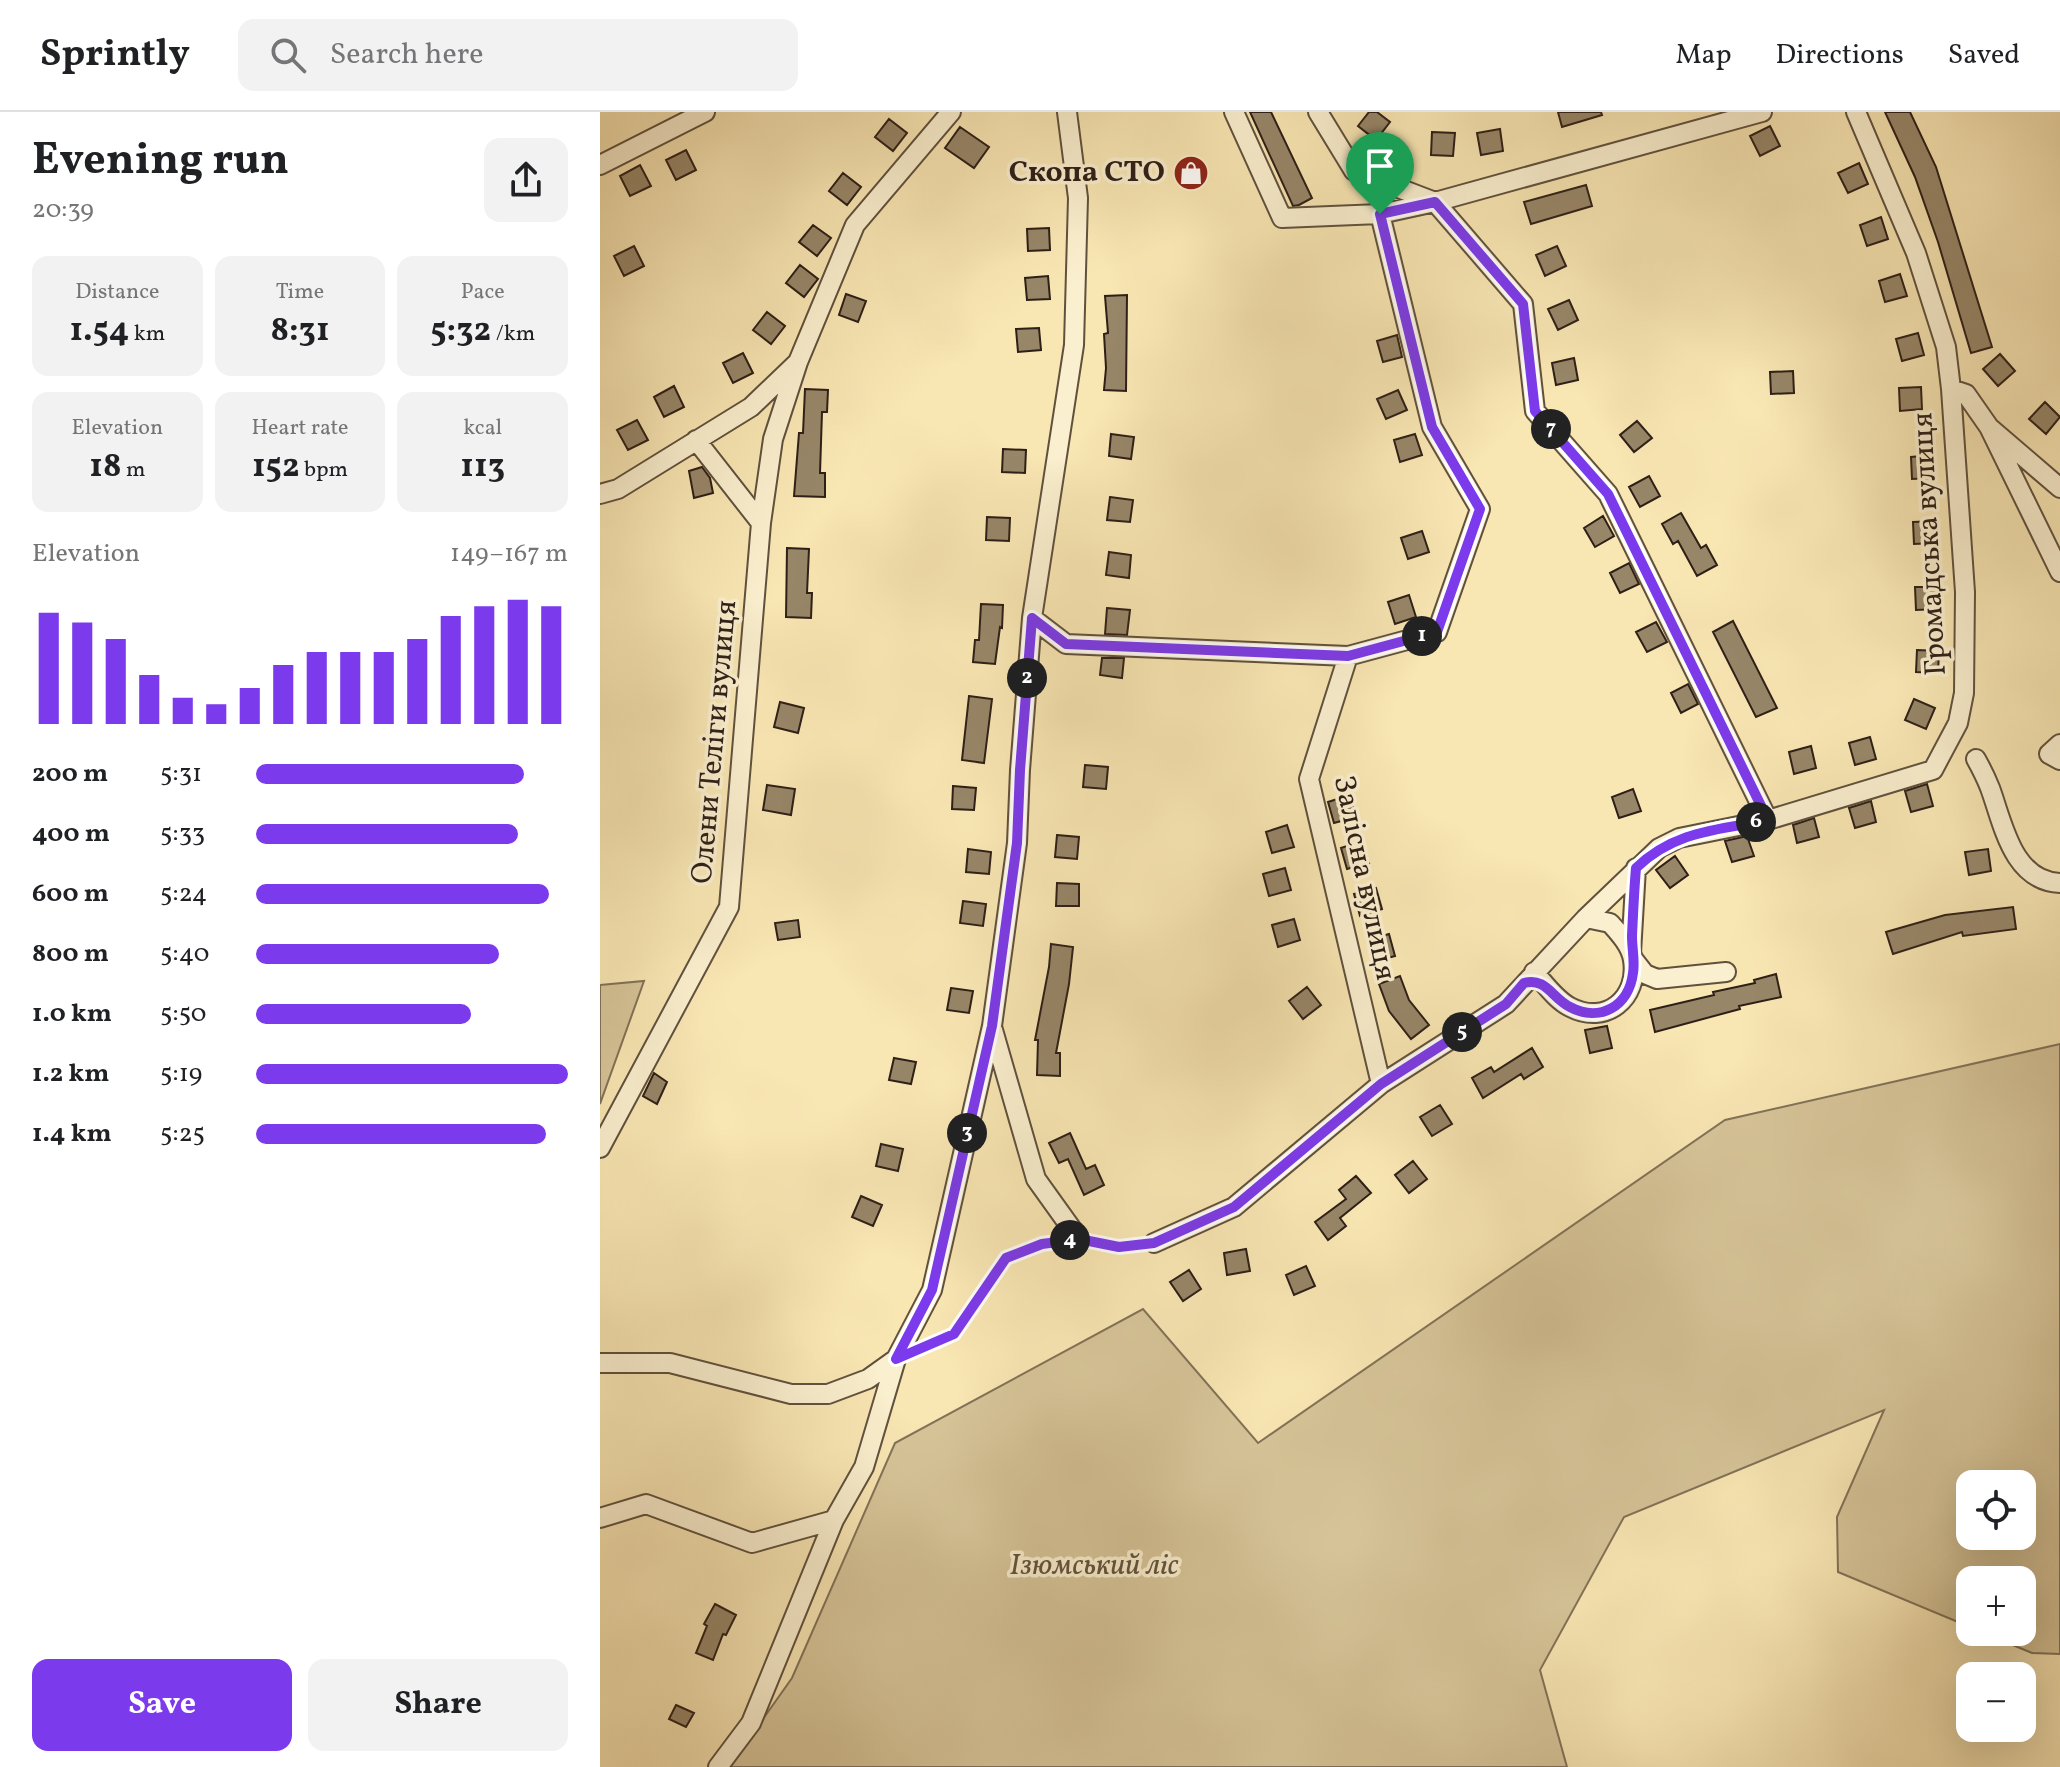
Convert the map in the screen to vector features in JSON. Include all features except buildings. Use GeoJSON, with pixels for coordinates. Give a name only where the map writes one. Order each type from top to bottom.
{"type":"FeatureCollection","features":[{"type":"Feature","properties":{"kind":"street"},"geometry":{"type":"LineString","coordinates":[[600,165],[705,112]]}},
{"type":"Feature","properties":{"kind":"street","name":"Олени Теліги вулиця"},"geometry":{"type":"LineString","coordinates":[[600,1148],[729,907],[761,523],[773,439],[798,362],[855,225],[951,112]]}},
{"type":"Feature","properties":{"kind":"street"},"geometry":{"type":"LineString","coordinates":[[718,1767],[751,1723],[834,1520],[864,1467],[896,1359],[932,1290],[992,1026],[1017,843],[1032,618],[1074,345],[1078,198],[1067,112]]}},
{"type":"Feature","properties":{"kind":"street"},"geometry":{"type":"LineString","coordinates":[[1234,112],[1282,218],[1380,214],[1435,202],[1762,112]]}},
{"type":"Feature","properties":{"kind":"street"},"geometry":{"type":"LineString","coordinates":[[1318,112],[1354,171],[1435,202],[1523,304],[1535,411],[1608,494],[1768,820]]}},
{"type":"Feature","properties":{"kind":"street","name":"Громадська вулиця"},"geometry":{"type":"LineString","coordinates":[[1154,1243],[1234,1207],[1381,1084],[1506,1004],[1586,918],[1659,848],[1679,838],[1768,820],[1933,770],[1958,723],[1964,693],[1965,592],[1951,389],[1946,347],[1916,253],[1856,112]]}},
{"type":"Feature","properties":{"kind":"street"},"geometry":{"type":"LineString","coordinates":[[1032,618],[1066,644],[1348,656],[1437,632],[1480,509],[1432,427],[1380,214]]}},
{"type":"Feature","properties":{"kind":"street","name":"Олени Теліги вулиця"},"geometry":{"type":"LineString","coordinates":[[600,494],[618,489],[751,407],[798,362]]}},
{"type":"Feature","properties":{"kind":"street"},"geometry":{"type":"LineString","coordinates":[[1951,389],[1966,394],[1989,427],[2060,572]]}},
{"type":"Feature","properties":{"kind":"street"},"geometry":{"type":"LineString","coordinates":[[1989,427],[2060,488]]}},
{"type":"Feature","properties":{"kind":"street"},"geometry":{"type":"LineString","coordinates":[[696,440],[761,523]]}},
{"type":"Feature","properties":{"kind":"street","name":"Залісна вулиця"},"geometry":{"type":"LineString","coordinates":[[1348,656],[1309,779],[1381,1084]]}},
{"type":"Feature","properties":{"kind":"street"},"geometry":{"type":"LineString","coordinates":[[1976,759],[2012,851],[2033,873],[2048,883],[2060,883]]}},
{"type":"Feature","properties":{"kind":"street"},"geometry":{"type":"LineString","coordinates":[[1529,978],[1550,989],[1569,1007],[1606,1013],[1621,1003],[1633,977],[1636,868]]}},
{"type":"Feature","properties":{"kind":"street"},"geometry":{"type":"LineString","coordinates":[[1586,918],[1610,923],[1645,974],[1657,979],[1726,972]]}},
{"type":"Feature","properties":{"kind":"street"},"geometry":{"type":"LineString","coordinates":[[1550,956],[1547,977],[1550,989]]}},
{"type":"Feature","properties":{"kind":"street"},"geometry":{"type":"LineString","coordinates":[[992,1026],[1036,1179],[1079,1239]]}},
{"type":"Feature","properties":{"kind":"street"},"geometry":{"type":"LineString","coordinates":[[600,1363],[670,1363],[791,1394],[828,1394],[868,1379],[896,1359]]}},
{"type":"Feature","properties":{"kind":"street"},"geometry":{"type":"LineString","coordinates":[[600,1518],[646,1504],[752,1543],[834,1520]]}},
{"type":"Feature","properties":{"kind":"path"},"geometry":{"type":"LineString","coordinates":[[896,1359],[954,1334],[1006,1258],[1042,1244],[1079,1239],[1119,1247],[1154,1243]]}},
{"type":"Feature","properties":{"kind":"green space"},"geometry":{"type":"Polygon","coordinates":[[[644,981],[600,1104],[600,985],[644,981]]]}},
{"type":"Feature","properties":{"kind":"green space","name":"Ізюмський ліс"},"geometry":{"type":"Polygon","coordinates":[[[2060,1044],[2060,1654],[2032,1653],[2015,1646],[2036,1646],[2036,1566],[1956,1566],[1956,1621],[1838,1572],[1837,1517],[1884,1410],[1624,1517],[1540,1670],[1567,1767],[729,1767],[792,1678],[895,1443],[1143,1309],[1258,1443],[1725,1120],[2060,1044]]]}},
{"type":"Feature","properties":{"kind":"place","name":"Скопа СТО"},"geometry":{"type":"Point","coordinates":[1191,173]}},
{"type":"Feature","properties":{"kind":"route"},"geometry":{"type":"LineString","coordinates":[[1435,202],[1523,304],[1535,411],[1608,494],[1768,820],[1679,838],[1659,848],[1636,868],[1631,953],[1634,960],[1633,977],[1621,1003],[1613,1010],[1606,1013],[1579,1011],[1559,1000],[1543,985],[1535,981],[1524,983],[1506,1004],[1381,1084],[1234,1207],[1154,1243],[1119,1247],[1079,1239],[1042,1244],[1006,1258],[954,1334],[896,1359],[932,1290],[992,1026],[1017,843],[1032,618],[1066,644],[1348,656],[1437,632],[1480,509],[1432,427],[1380,214],[1435,202]]}}]}
